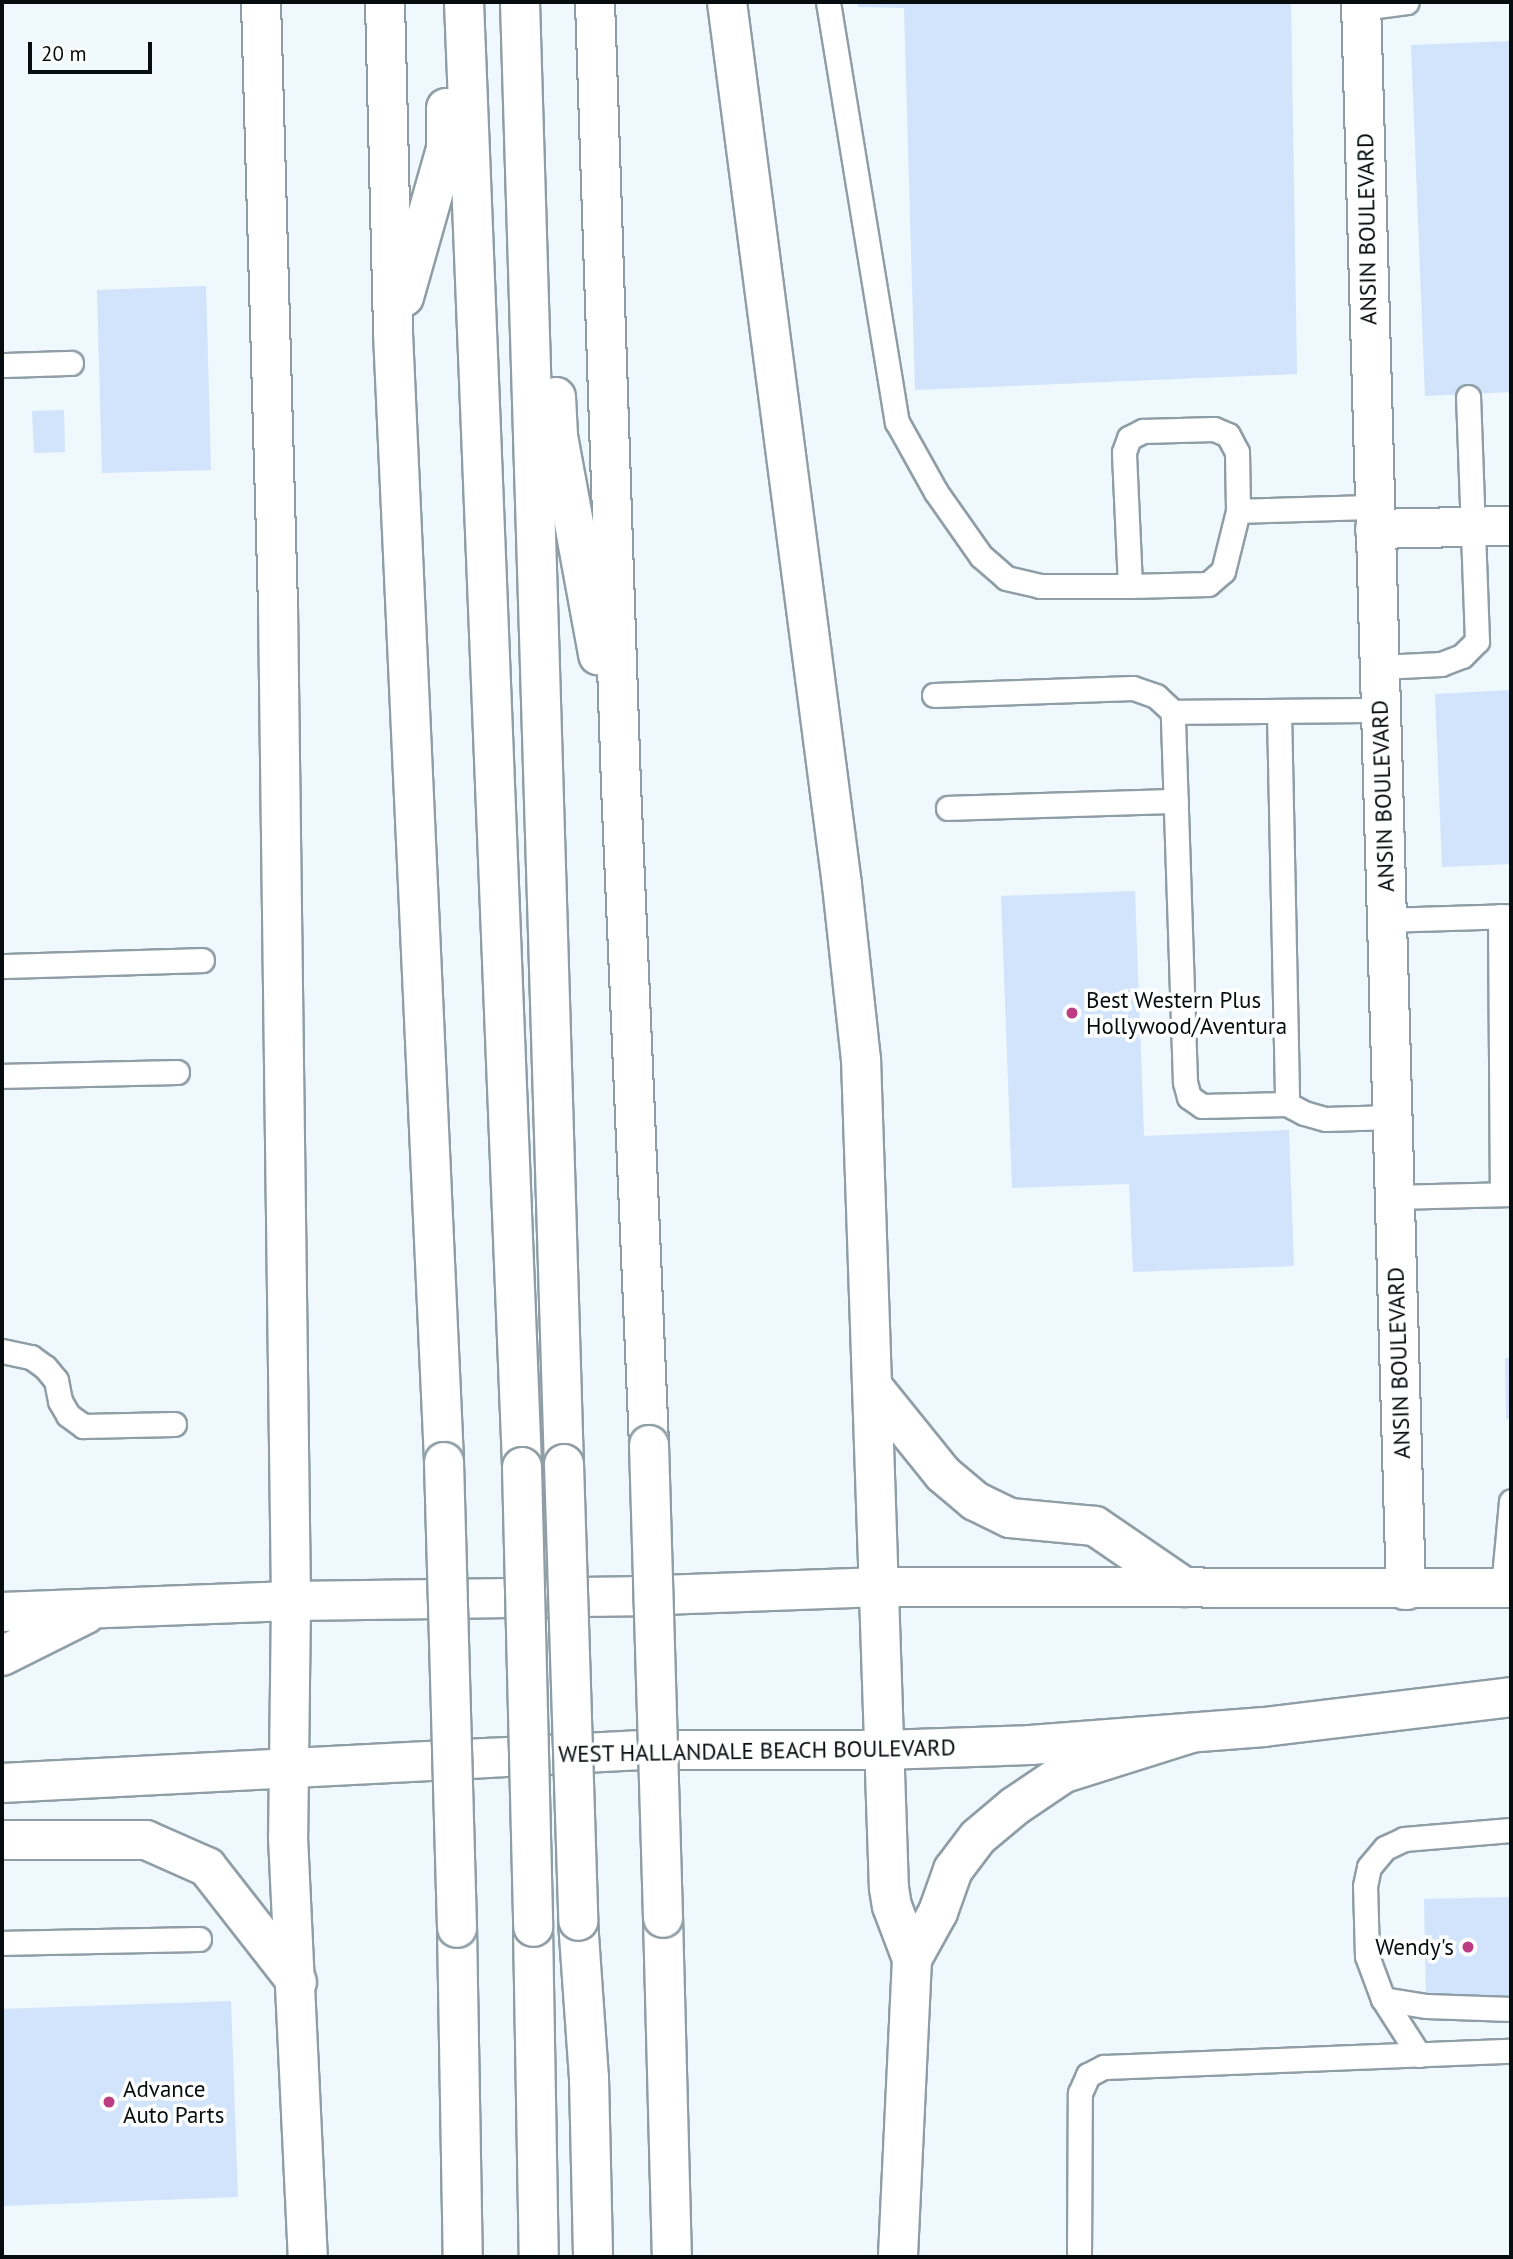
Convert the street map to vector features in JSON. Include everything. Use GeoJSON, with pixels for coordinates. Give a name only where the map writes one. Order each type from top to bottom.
{"type":"FeatureCollection","features":[{"type":"Feature","properties":{"kind":"main road"},"geometry":{"type":"LineString","coordinates":[[261,2],[278,606],[291,1601],[288,1766],[308,2257]]}},
{"type":"Feature","properties":{"kind":"main road"},"geometry":{"type":"LineString","coordinates":[[385,2],[393,333],[444,1462],[463,2257]]}},
{"type":"Feature","properties":{"kind":"main road"},"geometry":{"type":"LineString","coordinates":[[393,333],[446,149],[444,2]]}},
{"type":"Feature","properties":{"kind":"main road"},"geometry":{"type":"LineString","coordinates":[[464,2],[522,1467],[538,2257]]}},
{"type":"Feature","properties":{"kind":"main road"},"geometry":{"type":"LineString","coordinates":[[520,2],[578,1921],[589,2078],[593,2257]]}},
{"type":"Feature","properties":{"kind":"main road"},"geometry":{"type":"LineString","coordinates":[[544,2],[558,436],[621,785]]}},
{"type":"Feature","properties":{"kind":"main road"},"geometry":{"type":"LineString","coordinates":[[595,2],[621,785],[649,1445],[673,2257]]}},
{"type":"Feature","properties":{"kind":"main road"},"geometry":{"type":"LineString","coordinates":[[727,2],[842,885],[859,1046],[881,1587],[883,1750],[889,1888],[892,1906],[912,1959],[898,2257]]}},
{"type":"Feature","properties":{"kind":"main road","name":"ANSIN BOULEVARD"},"geometry":{"type":"LineString","coordinates":[[1361,5],[1406,1590]]}},
{"type":"Feature","properties":{"kind":"main road"},"geometry":{"type":"LineString","coordinates":[[1375,518],[1474,527],[1511,526]]}},
{"type":"Feature","properties":{"kind":"main road"},"geometry":{"type":"LineString","coordinates":[[872,1387],[921,1449],[975,1502],[1010,1518],[1095,1525],[1184,1587]]}},
{"type":"Feature","properties":{"kind":"main road"},"geometry":{"type":"LineString","coordinates":[[2,1612],[291,1601],[634,1597],[881,1587],[1406,1590],[1507,1588]]}},
{"type":"Feature","properties":{"kind":"main road"},"geometry":{"type":"LineString","coordinates":[[2,1656],[97,1608]]}},
{"type":"Feature","properties":{"kind":"main road","name":"WEST HALLANDALE BEACH BOULEVARD"},"geometry":{"type":"LineString","coordinates":[[2,1783],[288,1766],[642,1750],[883,1750],[1030,1745],[1192,1734],[1511,1697]]}},
{"type":"Feature","properties":{"kind":"main road"},"geometry":{"type":"LineString","coordinates":[[912,1959],[938,1912],[953,1870],[978,1837],[1015,1806],[1064,1773],[1192,1734]]}},
{"type":"Feature","properties":{"kind":"main road"},"geometry":{"type":"LineString","coordinates":[[2,1840],[146,1840],[207,1867],[297,1982]]}},
{"type":"Feature","properties":{"kind":"lane"},"geometry":{"type":"LineString","coordinates":[[828,2],[897,422],[936,492],[981,556],[1006,578],[1040,586],[1130,586],[1208,584],[1223,571],[1238,511],[1237,452],[1228,435],[1214,429],[1143,431],[1129,438],[1124,452],[1130,586]]}},
{"type":"Feature","properties":{"kind":"lane"},"geometry":{"type":"LineString","coordinates":[[1361,5],[1407,2]]}},
{"type":"Feature","properties":{"kind":"lane"},"geometry":{"type":"LineString","coordinates":[[2,365],[71,363]]}},
{"type":"Feature","properties":{"kind":"lane"},"geometry":{"type":"LineString","coordinates":[[1380,667],[1441,664],[1462,656],[1477,641],[1468,397]]}},
{"type":"Feature","properties":{"kind":"lane"},"geometry":{"type":"LineString","coordinates":[[1238,511],[1375,518]]}},
{"type":"Feature","properties":{"kind":"lane"},"geometry":{"type":"LineString","coordinates":[[934,695],[1133,688],[1156,696],[1173,712],[1381,710]]}},
{"type":"Feature","properties":{"kind":"lane"},"geometry":{"type":"LineString","coordinates":[[1173,712],[1185,1082],[1189,1097],[1202,1106],[1287,1104],[1304,1113],[1325,1119],[1393,1117]]}},
{"type":"Feature","properties":{"kind":"lane"},"geometry":{"type":"LineString","coordinates":[[1279,712],[1287,1104]]}},
{"type":"Feature","properties":{"kind":"lane"},"geometry":{"type":"LineString","coordinates":[[948,808],[1176,801]]}},
{"type":"Feature","properties":{"kind":"lane"},"geometry":{"type":"LineString","coordinates":[[1386,920],[1506,916],[1507,1194],[1395,1197]]}},
{"type":"Feature","properties":{"kind":"lane"},"geometry":{"type":"LineString","coordinates":[[2,966],[202,960]]}},
{"type":"Feature","properties":{"kind":"lane"},"geometry":{"type":"LineString","coordinates":[[2,1076],[177,1072]]}},
{"type":"Feature","properties":{"kind":"lane"},"geometry":{"type":"LineString","coordinates":[[2,1351],[31,1357],[45,1367],[56,1380],[60,1401],[68,1415],[83,1426],[174,1424]]}},
{"type":"Feature","properties":{"kind":"lane"},"geometry":{"type":"LineString","coordinates":[[1507,1588],[1511,1501]]}},
{"type":"Feature","properties":{"kind":"lane"},"geometry":{"type":"LineString","coordinates":[[1419,2055],[1383,1999],[1367,1956],[1365,1886],[1369,1867],[1385,1848],[1405,1839],[1511,1830]]}},
{"type":"Feature","properties":{"kind":"lane"},"geometry":{"type":"LineString","coordinates":[[2,1944],[199,1939]]}},
{"type":"Feature","properties":{"kind":"lane"},"geometry":{"type":"LineString","coordinates":[[1383,1999],[1426,2006],[1511,2009]]}},
{"type":"Feature","properties":{"kind":"lane"},"geometry":{"type":"LineString","coordinates":[[1079,2257],[1080,2093],[1088,2075],[1104,2067],[1511,2051]]}},
{"type":"Feature","properties":{"kind":"building"},"geometry":{"type":"Polygon","coordinates":[[[857,2],[1291,2],[1297,374],[915,390],[904,8],[858,7],[857,2]]]}},
{"type":"Feature","properties":{"kind":"building"},"geometry":{"type":"Polygon","coordinates":[[[1511,41],[1511,392],[1425,396],[1411,45],[1511,41]]]}},
{"type":"Feature","properties":{"kind":"building"},"geometry":{"type":"Polygon","coordinates":[[[206,286],[211,470],[102,473],[97,290],[206,286]]]}},
{"type":"Feature","properties":{"kind":"building"},"geometry":{"type":"Polygon","coordinates":[[[64,410],[65,452],[34,453],[32,411],[64,410]]]}},
{"type":"Feature","properties":{"kind":"building"},"geometry":{"type":"Polygon","coordinates":[[[1511,690],[1511,864],[1442,867],[1435,694],[1511,690]]]}},
{"type":"Feature","properties":{"kind":"building","name":"Best Western Plus Hollywood/Aventura"},"geometry":{"type":"Polygon","coordinates":[[[1135,891],[1144,1136],[1289,1130],[1294,1266],[1133,1272],[1129,1184],[1012,1188],[1001,896],[1135,891]]]}},
{"type":"Feature","properties":{"kind":"building"},"geometry":{"type":"Polygon","coordinates":[[[1511,1357],[1511,1419],[1506,1419],[1505,1358],[1511,1357]]]}},
{"type":"Feature","properties":{"kind":"building","name":"Wendy's"},"geometry":{"type":"Polygon","coordinates":[[[1511,1897],[1511,1996],[1426,1997],[1424,1899],[1511,1897]]]}},
{"type":"Feature","properties":{"kind":"building"},"geometry":{"type":"Polygon","coordinates":[[[231,2001],[238,2197],[2,2206],[2,2009],[231,2001]]]}},
{"type":"Feature","properties":{"kind":"place","name":"Best Western Plus Hollywood/Aventura"},"geometry":{"type":"Point","coordinates":[1072,1013]}},
{"type":"Feature","properties":{"kind":"place","name":"Wendy's"},"geometry":{"type":"Point","coordinates":[1468,1947]}},
{"type":"Feature","properties":{"kind":"place","name":"Advance Auto Parts"},"geometry":{"type":"Point","coordinates":[109,2102]}}]}
